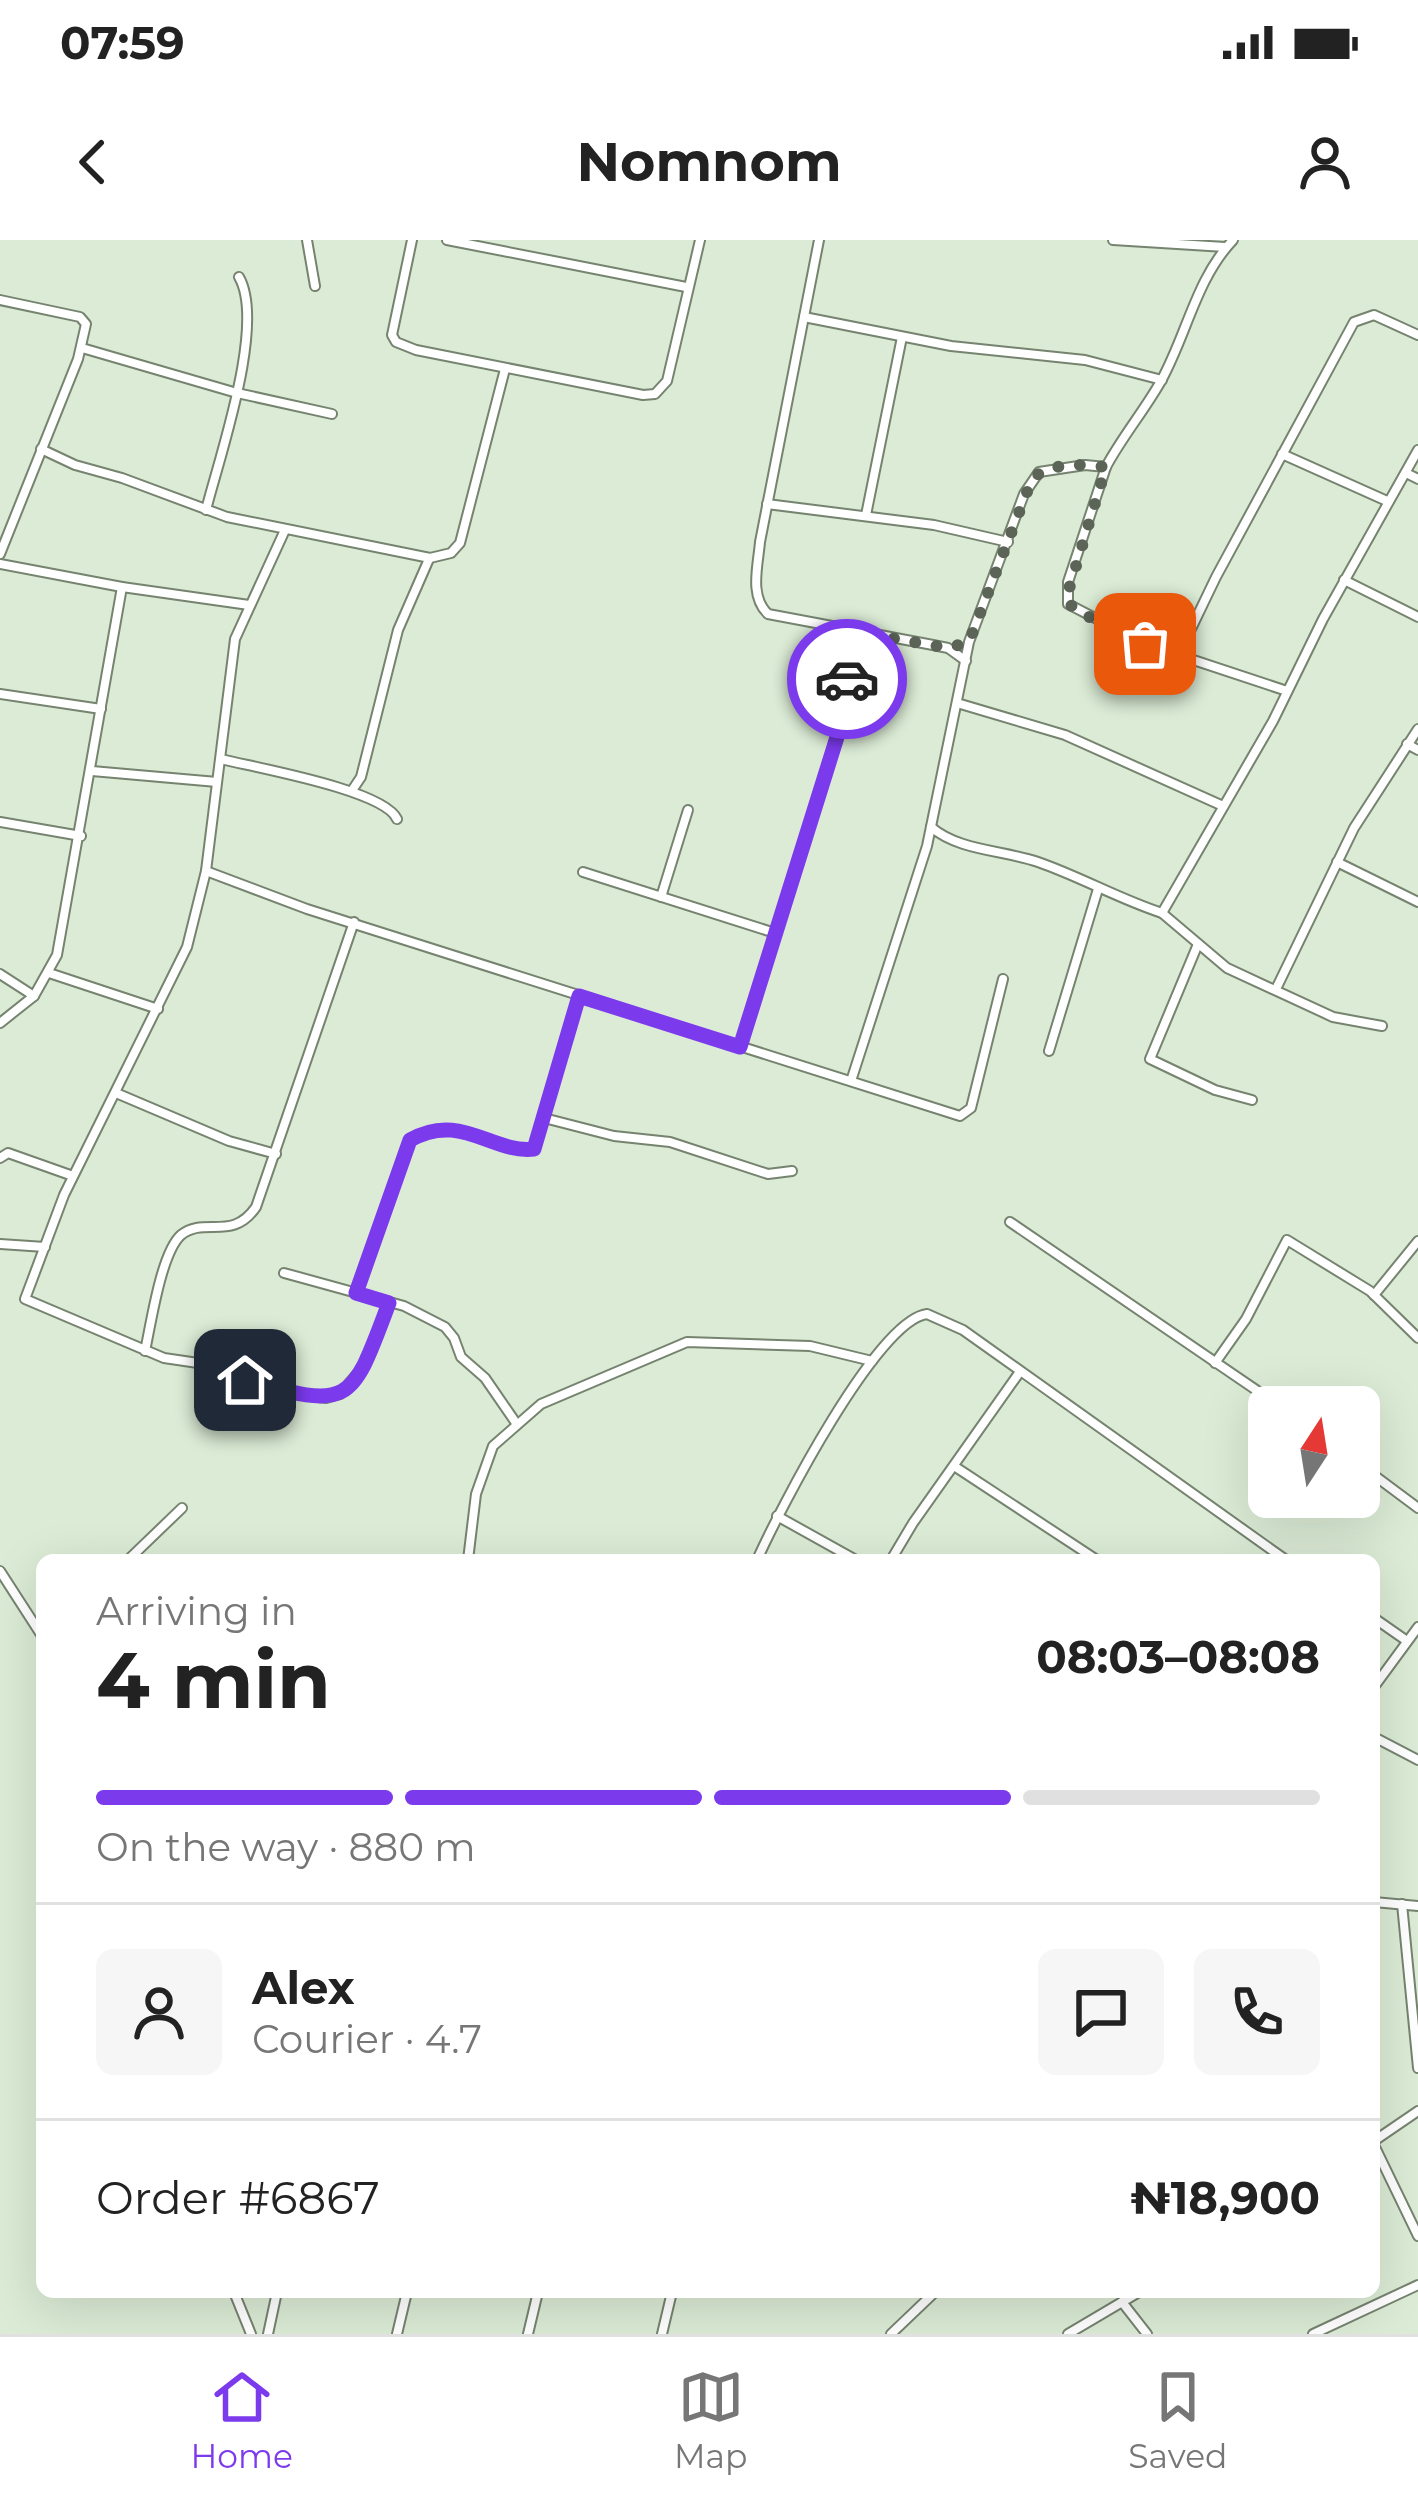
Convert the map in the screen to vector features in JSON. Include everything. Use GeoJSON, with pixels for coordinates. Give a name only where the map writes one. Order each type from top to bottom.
{"type":"FeatureCollection","features":[{"type":"Feature","properties":{"kind":"street"},"geometry":{"type":"LineString","coordinates":[[307,240],[315,286]]}},
{"type":"Feature","properties":{"kind":"street"},"geometry":{"type":"LineString","coordinates":[[412,240],[393,340],[416,350],[505,369],[603,389],[655,394],[667,381],[700,240]]}},
{"type":"Feature","properties":{"kind":"street"},"geometry":{"type":"LineString","coordinates":[[447,240],[686,286]]}},
{"type":"Feature","properties":{"kind":"street"},"geometry":{"type":"LineString","coordinates":[[819,240],[767,505],[756,589],[761,609],[948,648],[969,642]]}},
{"type":"Feature","properties":{"kind":"street"},"geometry":{"type":"LineString","coordinates":[[1113,240],[1229,243]]}},
{"type":"Feature","properties":{"kind":"street"},"geometry":{"type":"LineString","coordinates":[[1229,243],[1203,282],[1162,380],[1106,467],[1066,599],[1075,610],[1178,656],[1287,691]]}},
{"type":"Feature","properties":{"kind":"street"},"geometry":{"type":"LineString","coordinates":[[206,510],[246,349],[246,296],[239,278]]}},
{"type":"Feature","properties":{"kind":"street"},"geometry":{"type":"LineString","coordinates":[[0,300],[80,316],[86,324],[82,348],[0,554]]}},
{"type":"Feature","properties":{"kind":"street"},"geometry":{"type":"LineString","coordinates":[[1178,656],[1354,322],[1374,314],[1418,335]]}},
{"type":"Feature","properties":{"kind":"street"},"geometry":{"type":"LineString","coordinates":[[804,317],[997,353],[1084,360],[1162,380]]}},
{"type":"Feature","properties":{"kind":"street"},"geometry":{"type":"LineString","coordinates":[[866,515],[902,337]]}},
{"type":"Feature","properties":{"kind":"street"},"geometry":{"type":"LineString","coordinates":[[82,348],[237,393],[332,414]]}},
{"type":"Feature","properties":{"kind":"street"},"geometry":{"type":"LineString","coordinates":[[41,449],[206,510],[430,558],[451,553],[460,543],[505,369]]}},
{"type":"Feature","properties":{"kind":"street"},"geometry":{"type":"LineString","coordinates":[[1162,913],[1418,451]]}},
{"type":"Feature","properties":{"kind":"street"},"geometry":{"type":"LineString","coordinates":[[1282,454],[1387,501]]}},
{"type":"Feature","properties":{"kind":"street"},"geometry":{"type":"LineString","coordinates":[[851,1081],[927,846],[969,642],[1024,494],[1039,472],[1084,465],[1106,467]]}},
{"type":"Feature","properties":{"kind":"street"},"geometry":{"type":"LineString","coordinates":[[1406,473],[1418,479]]}},
{"type":"Feature","properties":{"kind":"street"},"geometry":{"type":"LineString","coordinates":[[767,505],[866,515],[1008,542]]}},
{"type":"Feature","properties":{"kind":"street"},"geometry":{"type":"LineString","coordinates":[[285,530],[249,604],[230,662],[206,872],[187,947],[73,1176],[25,1296],[27,1302],[145,1352],[198,1363],[290,1393],[326,1398],[340,1394],[364,1366],[389,1303]]}},
{"type":"Feature","properties":{"kind":"street"},"geometry":{"type":"LineString","coordinates":[[353,789],[362,777],[398,630],[430,558]]}},
{"type":"Feature","properties":{"kind":"street"},"geometry":{"type":"LineString","coordinates":[[0,564],[249,604]]}},
{"type":"Feature","properties":{"kind":"street"},"geometry":{"type":"LineString","coordinates":[[1344,580],[1418,617]]}},
{"type":"Feature","properties":{"kind":"street"},"geometry":{"type":"LineString","coordinates":[[0,1023],[34,996],[57,955],[122,587]]}},
{"type":"Feature","properties":{"kind":"street"},"geometry":{"type":"LineString","coordinates":[[740,1047],[838,734],[856,632]]}},
{"type":"Feature","properties":{"kind":"street"},"geometry":{"type":"LineString","coordinates":[[948,648],[966,661]]}},
{"type":"Feature","properties":{"kind":"street"},"geometry":{"type":"LineString","coordinates":[[0,694],[100,709]]}},
{"type":"Feature","properties":{"kind":"street"},"geometry":{"type":"LineString","coordinates":[[957,704],[1065,735],[1223,806]]}},
{"type":"Feature","properties":{"kind":"street"},"geometry":{"type":"LineString","coordinates":[[1276,989],[1337,862],[1418,729]]}},
{"type":"Feature","properties":{"kind":"street"},"geometry":{"type":"LineString","coordinates":[[1407,745],[1418,750]]}},
{"type":"Feature","properties":{"kind":"street"},"geometry":{"type":"LineString","coordinates":[[220,759],[353,789],[391,806],[397,819]]}},
{"type":"Feature","properties":{"kind":"street"},"geometry":{"type":"LineString","coordinates":[[92,771],[217,782]]}},
{"type":"Feature","properties":{"kind":"street"},"geometry":{"type":"LineString","coordinates":[[662,897],[688,810]]}},
{"type":"Feature","properties":{"kind":"street"},"geometry":{"type":"LineString","coordinates":[[0,822],[81,836]]}},
{"type":"Feature","properties":{"kind":"street"},"geometry":{"type":"LineString","coordinates":[[931,827],[947,841]]}},
{"type":"Feature","properties":{"kind":"street"},"geometry":{"type":"LineString","coordinates":[[927,846],[947,841],[1035,861],[1162,913],[1227,968],[1333,1017],[1382,1026]]}},
{"type":"Feature","properties":{"kind":"street"},"geometry":{"type":"LineString","coordinates":[[1337,862],[1418,902]]}},
{"type":"Feature","properties":{"kind":"street"},"geometry":{"type":"LineString","coordinates":[[206,872],[952,1114],[965,1115],[971,1108],[1004,979]]}},
{"type":"Feature","properties":{"kind":"street"},"geometry":{"type":"LineString","coordinates":[[583,872],[776,933]]}},
{"type":"Feature","properties":{"kind":"street"},"geometry":{"type":"LineString","coordinates":[[1049,1051],[1098,889]]}},
{"type":"Feature","properties":{"kind":"street"},"geometry":{"type":"LineString","coordinates":[[145,1352],[176,1242],[193,1230],[232,1228],[250,1216],[276,1154],[353,922]]}},
{"type":"Feature","properties":{"kind":"street"},"geometry":{"type":"LineString","coordinates":[[1198,944],[1150,1059],[1186,1079],[1252,1100]]}},
{"type":"Feature","properties":{"kind":"street"},"geometry":{"type":"LineString","coordinates":[[49,973],[158,1009]]}},
{"type":"Feature","properties":{"kind":"street"},"geometry":{"type":"LineString","coordinates":[[0,974],[34,996]]}},
{"type":"Feature","properties":{"kind":"street"},"geometry":{"type":"LineString","coordinates":[[356,1293],[410,1140],[455,1130],[528,1150],[538,1143],[579,996]]}},
{"type":"Feature","properties":{"kind":"street"},"geometry":{"type":"LineString","coordinates":[[116,1093],[229,1142],[276,1154]]}},
{"type":"Feature","properties":{"kind":"street"},"geometry":{"type":"LineString","coordinates":[[544,1118],[614,1136],[670,1142],[768,1174],[792,1171]]}},
{"type":"Feature","properties":{"kind":"street"},"geometry":{"type":"LineString","coordinates":[[0,1159],[8,1153],[73,1176]]}},
{"type":"Feature","properties":{"kind":"street"},"geometry":{"type":"LineString","coordinates":[[1010,1222],[1250,1386]]}},
{"type":"Feature","properties":{"kind":"street"},"geometry":{"type":"LineString","coordinates":[[1215,1363],[1246,1319],[1287,1240],[1374,1295],[1418,1338]]}},
{"type":"Feature","properties":{"kind":"street"},"geometry":{"type":"LineString","coordinates":[[1374,1295],[1418,1241]]}},
{"type":"Feature","properties":{"kind":"street"},"geometry":{"type":"LineString","coordinates":[[0,1244],[45,1247]]}},
{"type":"Feature","properties":{"kind":"street"},"geometry":{"type":"LineString","coordinates":[[284,1273],[404,1306],[451,1332],[461,1357],[485,1378],[516,1423]]}},
{"type":"Feature","properties":{"kind":"street"},"geometry":{"type":"LineString","coordinates":[[760,1554],[777,1516],[872,1361],[907,1320],[928,1314],[963,1330],[1278,1554]]}},
{"type":"Feature","properties":{"kind":"street"},"geometry":{"type":"LineString","coordinates":[[472,1554],[482,1472],[494,1446],[541,1404],[687,1342],[810,1346],[872,1361]]}},
{"type":"Feature","properties":{"kind":"street"},"geometry":{"type":"LineString","coordinates":[[895,1554],[1019,1373]]}},
{"type":"Feature","properties":{"kind":"street"},"geometry":{"type":"LineString","coordinates":[[954,1466],[1088,1554]]}},
{"type":"Feature","properties":{"kind":"street"},"geometry":{"type":"LineString","coordinates":[[1380,1480],[1418,1508]]}},
{"type":"Feature","properties":{"kind":"street"},"geometry":{"type":"LineString","coordinates":[[134,1554],[182,1508]]}},
{"type":"Feature","properties":{"kind":"street"},"geometry":{"type":"LineString","coordinates":[[777,1516],[845,1554]]}},
{"type":"Feature","properties":{"kind":"street"},"geometry":{"type":"LineString","coordinates":[[0,1571],[36,1627]]}},
{"type":"Feature","properties":{"kind":"street"},"geometry":{"type":"LineString","coordinates":[[1380,1622],[1406,1641]]}},
{"type":"Feature","properties":{"kind":"street"},"geometry":{"type":"LineString","coordinates":[[1380,1679],[1418,1627]]}},
{"type":"Feature","properties":{"kind":"street"},"geometry":{"type":"LineString","coordinates":[[1380,1740],[1418,1760]]}},
{"type":"Feature","properties":{"kind":"street"},"geometry":{"type":"LineString","coordinates":[[1380,1902],[1418,1906]]}},
{"type":"Feature","properties":{"kind":"street"},"geometry":{"type":"LineString","coordinates":[[1402,1904],[1418,2068]]}},
{"type":"Feature","properties":{"kind":"street"},"geometry":{"type":"LineString","coordinates":[[1380,2139],[1418,2111]]}},
{"type":"Feature","properties":{"kind":"street"},"geometry":{"type":"LineString","coordinates":[[1380,2156],[1418,2236]]}},
{"type":"Feature","properties":{"kind":"street"},"geometry":{"type":"LineString","coordinates":[[1313,2334],[1418,2284]]}},
{"type":"Feature","properties":{"kind":"street"},"geometry":{"type":"LineString","coordinates":[[236,2298],[250,2334]]}},
{"type":"Feature","properties":{"kind":"street"},"geometry":{"type":"LineString","coordinates":[[268,2334],[276,2298]]}},
{"type":"Feature","properties":{"kind":"street"},"geometry":{"type":"LineString","coordinates":[[397,2334],[406,2298]]}},
{"type":"Feature","properties":{"kind":"street"},"geometry":{"type":"LineString","coordinates":[[528,2334],[537,2298]]}},
{"type":"Feature","properties":{"kind":"street"},"geometry":{"type":"LineString","coordinates":[[662,2334],[671,2298]]}},
{"type":"Feature","properties":{"kind":"street"},"geometry":{"type":"LineString","coordinates":[[891,2334],[929,2298]]}},
{"type":"Feature","properties":{"kind":"street"},"geometry":{"type":"LineString","coordinates":[[1068,2334],[1129,2298]]}},
{"type":"Feature","properties":{"kind":"street"},"geometry":{"type":"LineString","coordinates":[[1122,2302],[1147,2334]]}},
{"type":"Feature","properties":{"kind":"way so far"},"geometry":{"type":"LineString","coordinates":[[847,679],[856,632],[948,648],[969,642],[1032,479],[1039,472],[1066,466],[1106,467],[1068,582],[1068,604],[1145,644]]}},
{"type":"Feature","properties":{"kind":"route"},"geometry":{"type":"LineString","coordinates":[[245,1380],[311,1398],[340,1394],[353,1383],[370,1355],[389,1303],[356,1293],[406,1146],[414,1136],[455,1130],[534,1149],[579,996],[740,1047],[838,734],[847,679]]}}]}
